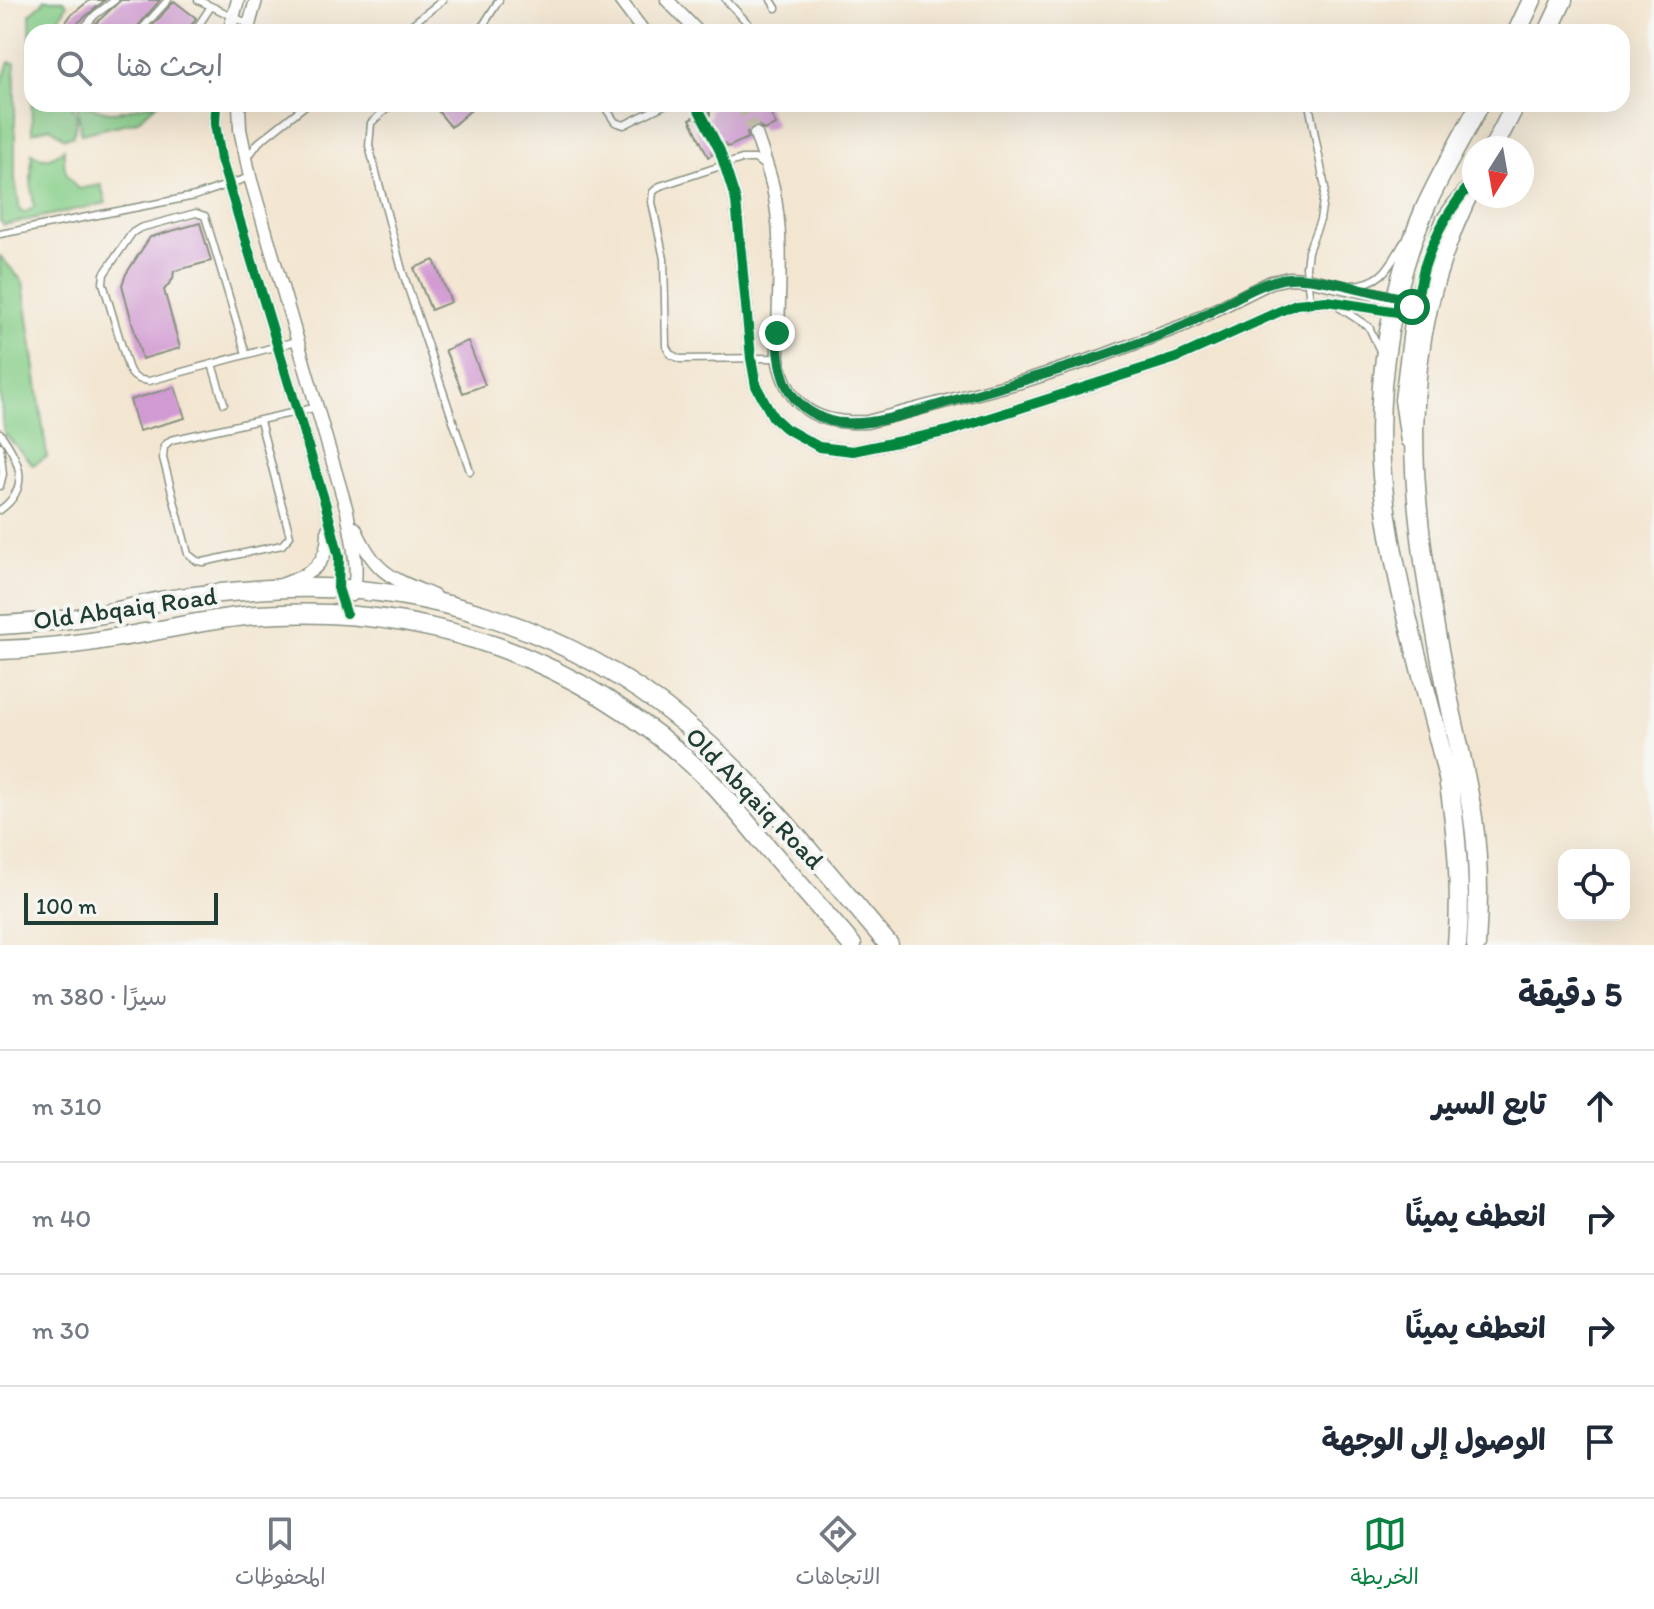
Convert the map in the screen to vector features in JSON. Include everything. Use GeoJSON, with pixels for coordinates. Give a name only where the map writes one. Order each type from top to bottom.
{"type":"FeatureCollection","features":[{"type":"Feature","properties":{"kind":"main road"},"geometry":{"type":"LineString","coordinates":[[1521,24],[1532,0]]}},
{"type":"Feature","properties":{"kind":"main road"},"geometry":{"type":"LineString","coordinates":[[1552,24],[1563,0]]}},
{"type":"Feature","properties":{"kind":"main road"},"geometry":{"type":"LineString","coordinates":[[1457,945],[1459,894],[1455,820],[1390,530],[1381,462],[1381,409],[1400,307],[1426,208],[1476,112]]}},
{"type":"Feature","properties":{"kind":"main road"},"geometry":{"type":"LineString","coordinates":[[1499,136],[1512,112]]}},
{"type":"Feature","properties":{"kind":"main road"},"geometry":{"type":"LineString","coordinates":[[1462,208],[1447,244],[1425,315],[1414,393],[1415,492],[1440,654],[1473,821],[1477,872],[1476,945]]}},
{"type":"Feature","properties":{"kind":"main road","name":"Old Abqaiq Road"},"geometry":{"type":"LineString","coordinates":[[1,625],[108,613],[173,599],[271,589],[346,588],[388,592],[478,613],[533,632],[590,659],[634,685],[685,724],[755,791],[889,945]]}},
{"type":"Feature","properties":{"kind":"main road","name":"Old Abqaiq Road"},"geometry":{"type":"LineString","coordinates":[[0,652],[123,637],[209,619],[346,613],[430,627],[499,646],[549,667],[598,693],[638,720],[707,779],[852,945]]}},
{"type":"Feature","properties":{"kind":"street"},"geometry":{"type":"LineString","coordinates":[[231,24],[238,0]]}},
{"type":"Feature","properties":{"kind":"street"},"geometry":{"type":"LineString","coordinates":[[249,24],[256,0]]}},
{"type":"Feature","properties":{"kind":"street"},"geometry":{"type":"LineString","coordinates":[[620,0],[638,24]]}},
{"type":"Feature","properties":{"kind":"street"},"geometry":{"type":"LineString","coordinates":[[667,0],[690,24]]}},
{"type":"Feature","properties":{"kind":"street"},"geometry":{"type":"LineString","coordinates":[[216,112],[217,141],[229,185],[326,506],[346,588],[346,613]]}},
{"type":"Feature","properties":{"kind":"street"},"geometry":{"type":"LineString","coordinates":[[239,112],[249,171],[347,511],[354,554],[346,588]]}},
{"type":"Feature","properties":{"kind":"street"},"geometry":{"type":"LineString","coordinates":[[756,134],[773,189],[780,253],[780,372],[801,406],[816,415],[832,421],[867,422],[1009,385],[1099,357],[1187,324],[1271,282],[1289,278],[1307,279],[1340,285],[1400,307],[1411,322],[1401,400],[1415,492]]}},
{"type":"Feature","properties":{"kind":"street"},"geometry":{"type":"LineString","coordinates":[[720,151],[736,201],[741,230],[751,358],[762,401],[785,428],[819,447],[853,451],[949,431],[1104,383],[1190,352],[1272,312],[1310,302],[1400,307]]}},
{"type":"Feature","properties":{"kind":"street"},"geometry":{"type":"LineString","coordinates":[[1400,307],[1444,218],[1462,196]]}},
{"type":"Feature","properties":{"kind":"street"},"geometry":{"type":"LineString","coordinates":[[271,589],[305,576],[319,565],[328,544],[326,506]]}},
{"type":"Feature","properties":{"kind":"street"},"geometry":{"type":"LineString","coordinates":[[347,511],[366,553],[384,573],[478,613]]}},
{"type":"Feature","properties":{"kind":"lane"},"geometry":{"type":"LineString","coordinates":[[87,24],[115,0]]}},
{"type":"Feature","properties":{"kind":"lane"},"geometry":{"type":"LineString","coordinates":[[146,24],[168,0]]}},
{"type":"Feature","properties":{"kind":"lane"},"geometry":{"type":"LineString","coordinates":[[198,0],[243,24]]}},
{"type":"Feature","properties":{"kind":"lane"},"geometry":{"type":"LineString","coordinates":[[412,24],[443,0]]}},
{"type":"Feature","properties":{"kind":"lane"},"geometry":{"type":"LineString","coordinates":[[484,24],[499,0]]}},
{"type":"Feature","properties":{"kind":"lane"},"geometry":{"type":"LineString","coordinates":[[726,0],[748,24]]}},
{"type":"Feature","properties":{"kind":"lane"},"geometry":{"type":"LineString","coordinates":[[771,0],[776,8]]}},
{"type":"Feature","properties":{"kind":"lane"},"geometry":{"type":"LineString","coordinates":[[199,24],[210,8]]}},
{"type":"Feature","properties":{"kind":"lane"},"geometry":{"type":"LineString","coordinates":[[0,234],[195,196],[229,185],[249,171],[252,147],[297,112]]}},
{"type":"Feature","properties":{"kind":"lane"},"geometry":{"type":"LineString","coordinates":[[383,112],[371,123],[369,146],[402,270],[470,471]]}},
{"type":"Feature","properties":{"kind":"lane"},"geometry":{"type":"LineString","coordinates":[[608,112],[615,122],[624,125],[650,112]]}},
{"type":"Feature","properties":{"kind":"lane"},"geometry":{"type":"LineString","coordinates":[[1310,302],[1308,251],[1320,220],[1325,188],[1311,112]]}},
{"type":"Feature","properties":{"kind":"lane"},"geometry":{"type":"LineString","coordinates":[[768,169],[755,159],[742,159],[660,186],[652,196],[664,259],[666,346],[670,354],[680,359],[778,358]]}},
{"type":"Feature","properties":{"kind":"lane"},"geometry":{"type":"LineString","coordinates":[[1340,285],[1364,284],[1385,273],[1426,208]]}},
{"type":"Feature","properties":{"kind":"lane"},"geometry":{"type":"LineString","coordinates":[[246,354],[205,216],[196,213],[132,233],[107,267],[103,283],[130,374],[136,379],[149,381],[299,340]]}},
{"type":"Feature","properties":{"kind":"lane"},"geometry":{"type":"LineString","coordinates":[[1327,301],[1352,313],[1369,327],[1379,344],[1381,409]]}},
{"type":"Feature","properties":{"kind":"lane"},"geometry":{"type":"LineString","coordinates":[[212,364],[224,403]]}},
{"type":"Feature","properties":{"kind":"lane"},"geometry":{"type":"LineString","coordinates":[[260,421],[290,536],[282,545],[197,561],[188,554],[163,458],[164,446],[171,440],[318,407]]}},
{"type":"Feature","properties":{"kind":"lane"},"geometry":{"type":"LineString","coordinates":[[0,433],[17,459],[20,478],[14,496],[0,510]]}},
{"type":"Feature","properties":{"kind":"lane"},"geometry":{"type":"LineString","coordinates":[[0,446],[0,486]]}},
{"type":"Feature","properties":{"kind":"green space"},"geometry":{"type":"Polygon","coordinates":[[[43,0],[64,0],[67,5],[56,24],[30,24],[30,14],[43,0]]]}},
{"type":"Feature","properties":{"kind":"green space"},"geometry":{"type":"Polygon","coordinates":[[[9,62],[15,63],[15,179],[20,211],[24,213],[34,207],[32,153],[49,158],[64,149],[66,171],[74,184],[78,189],[101,185],[106,203],[4,225],[0,221],[0,87],[9,62]]]}},
{"type":"Feature","properties":{"kind":"green space"},"geometry":{"type":"Polygon","coordinates":[[[32,112],[75,112],[73,136],[64,138],[49,127],[32,133],[32,112]]]}},
{"type":"Feature","properties":{"kind":"green space"},"geometry":{"type":"Polygon","coordinates":[[[78,112],[148,112],[137,121],[81,134],[78,112]]]}},
{"type":"Feature","properties":{"kind":"green space"},"geometry":{"type":"Polygon","coordinates":[[[0,256],[23,282],[47,457],[33,465],[4,433],[0,393],[0,256]]]}},
{"type":"Feature","properties":{"kind":"building"},"geometry":{"type":"Polygon","coordinates":[[[90,0],[105,0],[77,24],[65,24],[90,0]]]}},
{"type":"Feature","properties":{"kind":"building"},"geometry":{"type":"Polygon","coordinates":[[[121,0],[160,0],[140,24],[95,24],[121,0]]]}},
{"type":"Feature","properties":{"kind":"building"},"geometry":{"type":"Polygon","coordinates":[[[174,1],[196,18],[192,24],[154,24],[174,1]]]}},
{"type":"Feature","properties":{"kind":"building"},"geometry":{"type":"Polygon","coordinates":[[[439,112],[469,112],[451,127],[439,112]]]}},
{"type":"Feature","properties":{"kind":"building"},"geometry":{"type":"Polygon","coordinates":[[[710,112],[770,112],[776,125],[764,130],[758,125],[752,126],[747,132],[748,138],[728,147],[723,142],[717,143],[708,157],[690,119],[694,117],[706,121],[710,112]]]}},
{"type":"Feature","properties":{"kind":"building"},"geometry":{"type":"Polygon","coordinates":[[[200,223],[211,261],[174,271],[173,279],[164,290],[180,348],[142,359],[122,285],[126,274],[150,237],[200,223]]]}},
{"type":"Feature","properties":{"kind":"building"},"geometry":{"type":"Polygon","coordinates":[[[434,260],[451,302],[431,310],[414,268],[434,260]]]}},
{"type":"Feature","properties":{"kind":"building"},"geometry":{"type":"Polygon","coordinates":[[[468,341],[485,385],[463,393],[445,350],[468,341]]]}},
{"type":"Feature","properties":{"kind":"building"},"geometry":{"type":"Polygon","coordinates":[[[175,387],[185,418],[139,431],[130,400],[175,387]]]}},
{"type":"Feature","properties":{"kind":"tunnel"},"geometry":{"type":"LineString","coordinates":[[746,112],[756,134]]}},
{"type":"Feature","properties":{"kind":"tunnel"},"geometry":{"type":"LineString","coordinates":[[702,113],[720,151]]}},
{"type":"Feature","properties":{"kind":"cycle path"},"geometry":{"type":"LineString","coordinates":[[216,112],[221,159],[326,506],[339,557],[338,588],[346,613]]}},
{"type":"Feature","properties":{"kind":"cycle path"},"geometry":{"type":"LineString","coordinates":[[700,112],[720,151],[736,201],[756,386],[773,417],[785,428],[819,447],[853,451],[949,431],[1176,358],[1296,304],[1327,301],[1404,313],[1415,300],[1428,255],[1439,232],[1462,196]]}},
{"type":"Feature","properties":{"kind":"route"},"geometry":{"type":"LineString","coordinates":[[777,333],[780,372],[801,406],[816,415],[846,423],[867,422],[921,409],[1099,357],[1187,324],[1271,282],[1289,278],[1397,297],[1405,301],[1409,311],[1412,307]]}}]}
